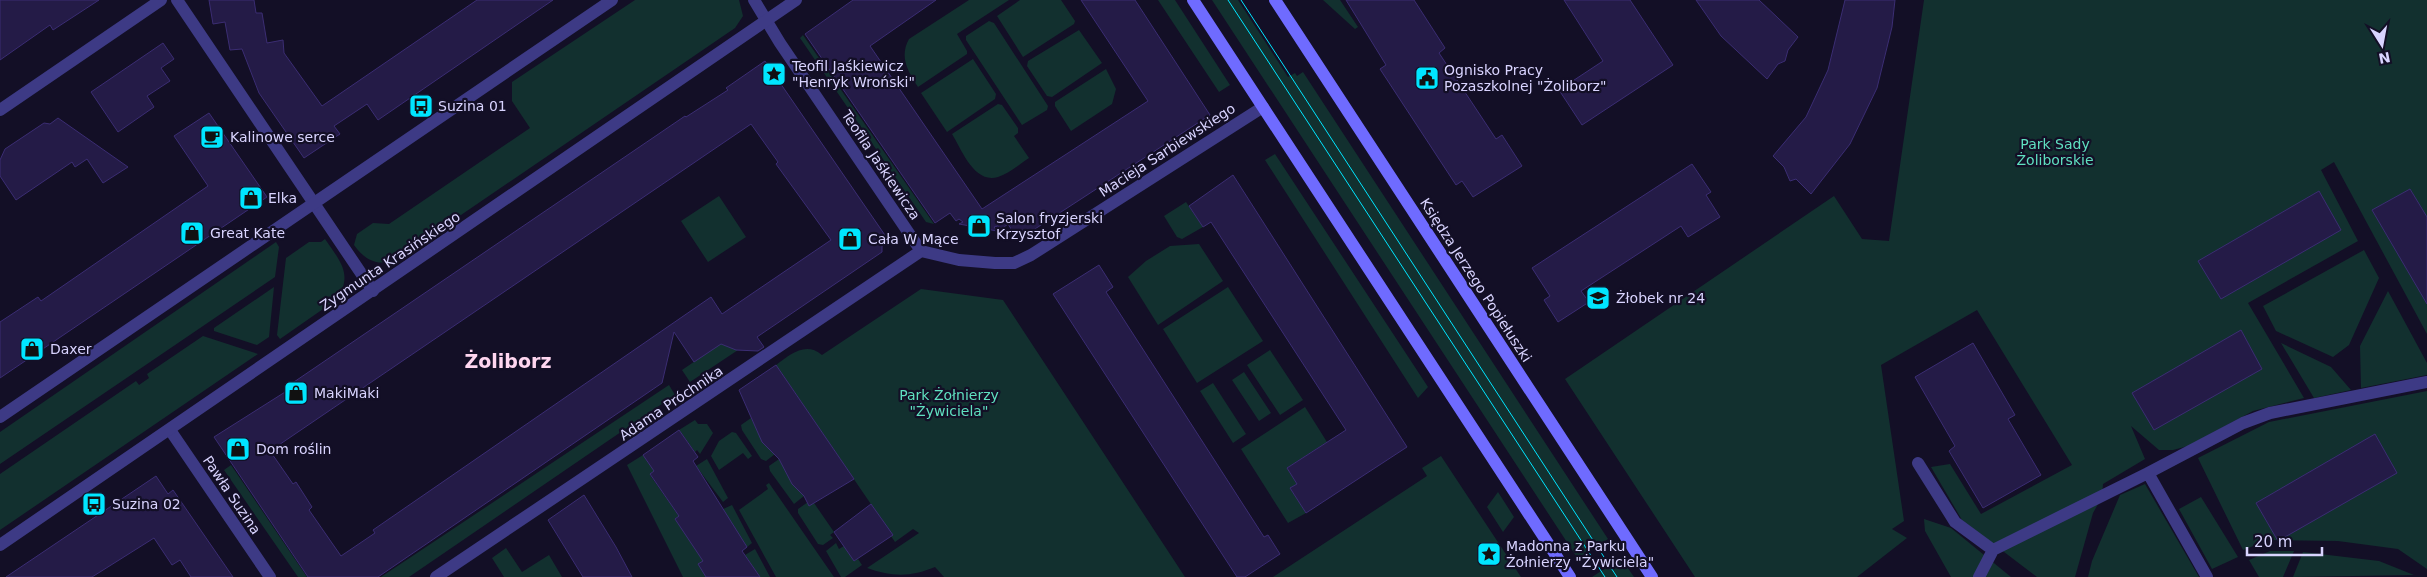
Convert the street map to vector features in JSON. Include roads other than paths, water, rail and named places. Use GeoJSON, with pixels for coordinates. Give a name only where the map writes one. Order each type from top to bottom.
{"type":"FeatureCollection","features":[{"type":"Feature","properties":{"kind":"main road"},"geometry":{"type":"LineString","coordinates":[[1193,0],[1570,577]]}},
{"type":"Feature","properties":{"kind":"main road","name":"Księdza Jerzego Popiełuszki"},"geometry":{"type":"LineString","coordinates":[[1275,0],[1652,577]]}},
{"type":"Feature","properties":{"kind":"street"},"geometry":{"type":"LineString","coordinates":[[0,110],[160,0]]}},
{"type":"Feature","properties":{"kind":"street"},"geometry":{"type":"LineString","coordinates":[[177,0],[373,290]]}},
{"type":"Feature","properties":{"kind":"street"},"geometry":{"type":"LineString","coordinates":[[0,417],[612,0]]}},
{"type":"Feature","properties":{"kind":"street","name":"Teofila Jaśkiewicza"},"geometry":{"type":"LineString","coordinates":[[754,0],[921,251]]}},
{"type":"Feature","properties":{"kind":"street","name":"Zygmunta Krasińskiego"},"geometry":{"type":"LineString","coordinates":[[0,545],[796,0]]}},
{"type":"Feature","properties":{"kind":"street","name":"Macieja Sarbiewskiego"},"geometry":{"type":"LineString","coordinates":[[921,251],[959,260],[1014,263],[1031,255],[1263,106]]}},
{"type":"Feature","properties":{"kind":"street","name":"Adama Próchnika"},"geometry":{"type":"LineString","coordinates":[[436,577],[921,251]]}},
{"type":"Feature","properties":{"kind":"street"},"geometry":{"type":"LineString","coordinates":[[1979,577],[1993,550],[2243,424],[2270,413],[2427,382]]}},
{"type":"Feature","properties":{"kind":"street","name":"Pawła Suzina"},"geometry":{"type":"LineString","coordinates":[[170,430],[270,577]]}},
{"type":"Feature","properties":{"kind":"street"},"geometry":{"type":"LineString","coordinates":[[1918,462],[1956,522],[1993,550]]}},
{"type":"Feature","properties":{"kind":"street"},"geometry":{"type":"LineString","coordinates":[[2148,473],[2207,577]]}},
{"type":"Feature","properties":{"kind":"tram line"},"geometry":{"type":"LineString","coordinates":[[1228,0],[1605,577]]}},
{"type":"Feature","properties":{"kind":"tram line"},"geometry":{"type":"LineString","coordinates":[[1241,0],[1617,577]]}},
{"type":"Feature","properties":{"kind":"place","name":"Teofil Jaśkiewicz \"Henryk Wroński\""},"geometry":{"type":"Point","coordinates":[774,74]}},
{"type":"Feature","properties":{"kind":"place","name":"Ognisko Pracy Pozaszkolnej \"Żoliborz\""},"geometry":{"type":"Point","coordinates":[1427,78]}},
{"type":"Feature","properties":{"kind":"place","name":"Suzina 01"},"geometry":{"type":"Point","coordinates":[421,106]}},
{"type":"Feature","properties":{"kind":"place","name":"Kalinowe serce"},"geometry":{"type":"Point","coordinates":[212,137]}},
{"type":"Feature","properties":{"kind":"place","name":"Elka"},"geometry":{"type":"Point","coordinates":[251,198]}},
{"type":"Feature","properties":{"kind":"place","name":"Salon fryzjerski Krzysztof"},"geometry":{"type":"Point","coordinates":[979,226]}},
{"type":"Feature","properties":{"kind":"place","name":"Great Kate"},"geometry":{"type":"Point","coordinates":[192,233]}},
{"type":"Feature","properties":{"kind":"place","name":"Cała W Mące"},"geometry":{"type":"Point","coordinates":[850,239]}},
{"type":"Feature","properties":{"kind":"place","name":"Żłobek nr 24"},"geometry":{"type":"Point","coordinates":[1598,298]}},
{"type":"Feature","properties":{"kind":"place","name":"Daxer"},"geometry":{"type":"Point","coordinates":[32,349]}},
{"type":"Feature","properties":{"kind":"place","name":"MakiMaki"},"geometry":{"type":"Point","coordinates":[296,393]}},
{"type":"Feature","properties":{"kind":"place","name":"Dom roślin"},"geometry":{"type":"Point","coordinates":[238,449]}},
{"type":"Feature","properties":{"kind":"place","name":"Suzina 02"},"geometry":{"type":"Point","coordinates":[94,504]}},
{"type":"Feature","properties":{"kind":"place","name":"Madonna z Parku Żołnierzy \"Żywiciela\""},"geometry":{"type":"Point","coordinates":[1489,554]}},
{"type":"Feature","properties":{"kind":"district","name":"Żoliborz"},"geometry":{"type":"Point","coordinates":[508,361]}},
{"type":"Feature","properties":{"kind":"park label","name":"Park Sady Żoliborskie"},"geometry":{"type":"Point","coordinates":[2055,152]}},
{"type":"Feature","properties":{"kind":"park label","name":"Park Żołnierzy \"Żywiciela\""},"geometry":{"type":"Point","coordinates":[949,404]}}]}
